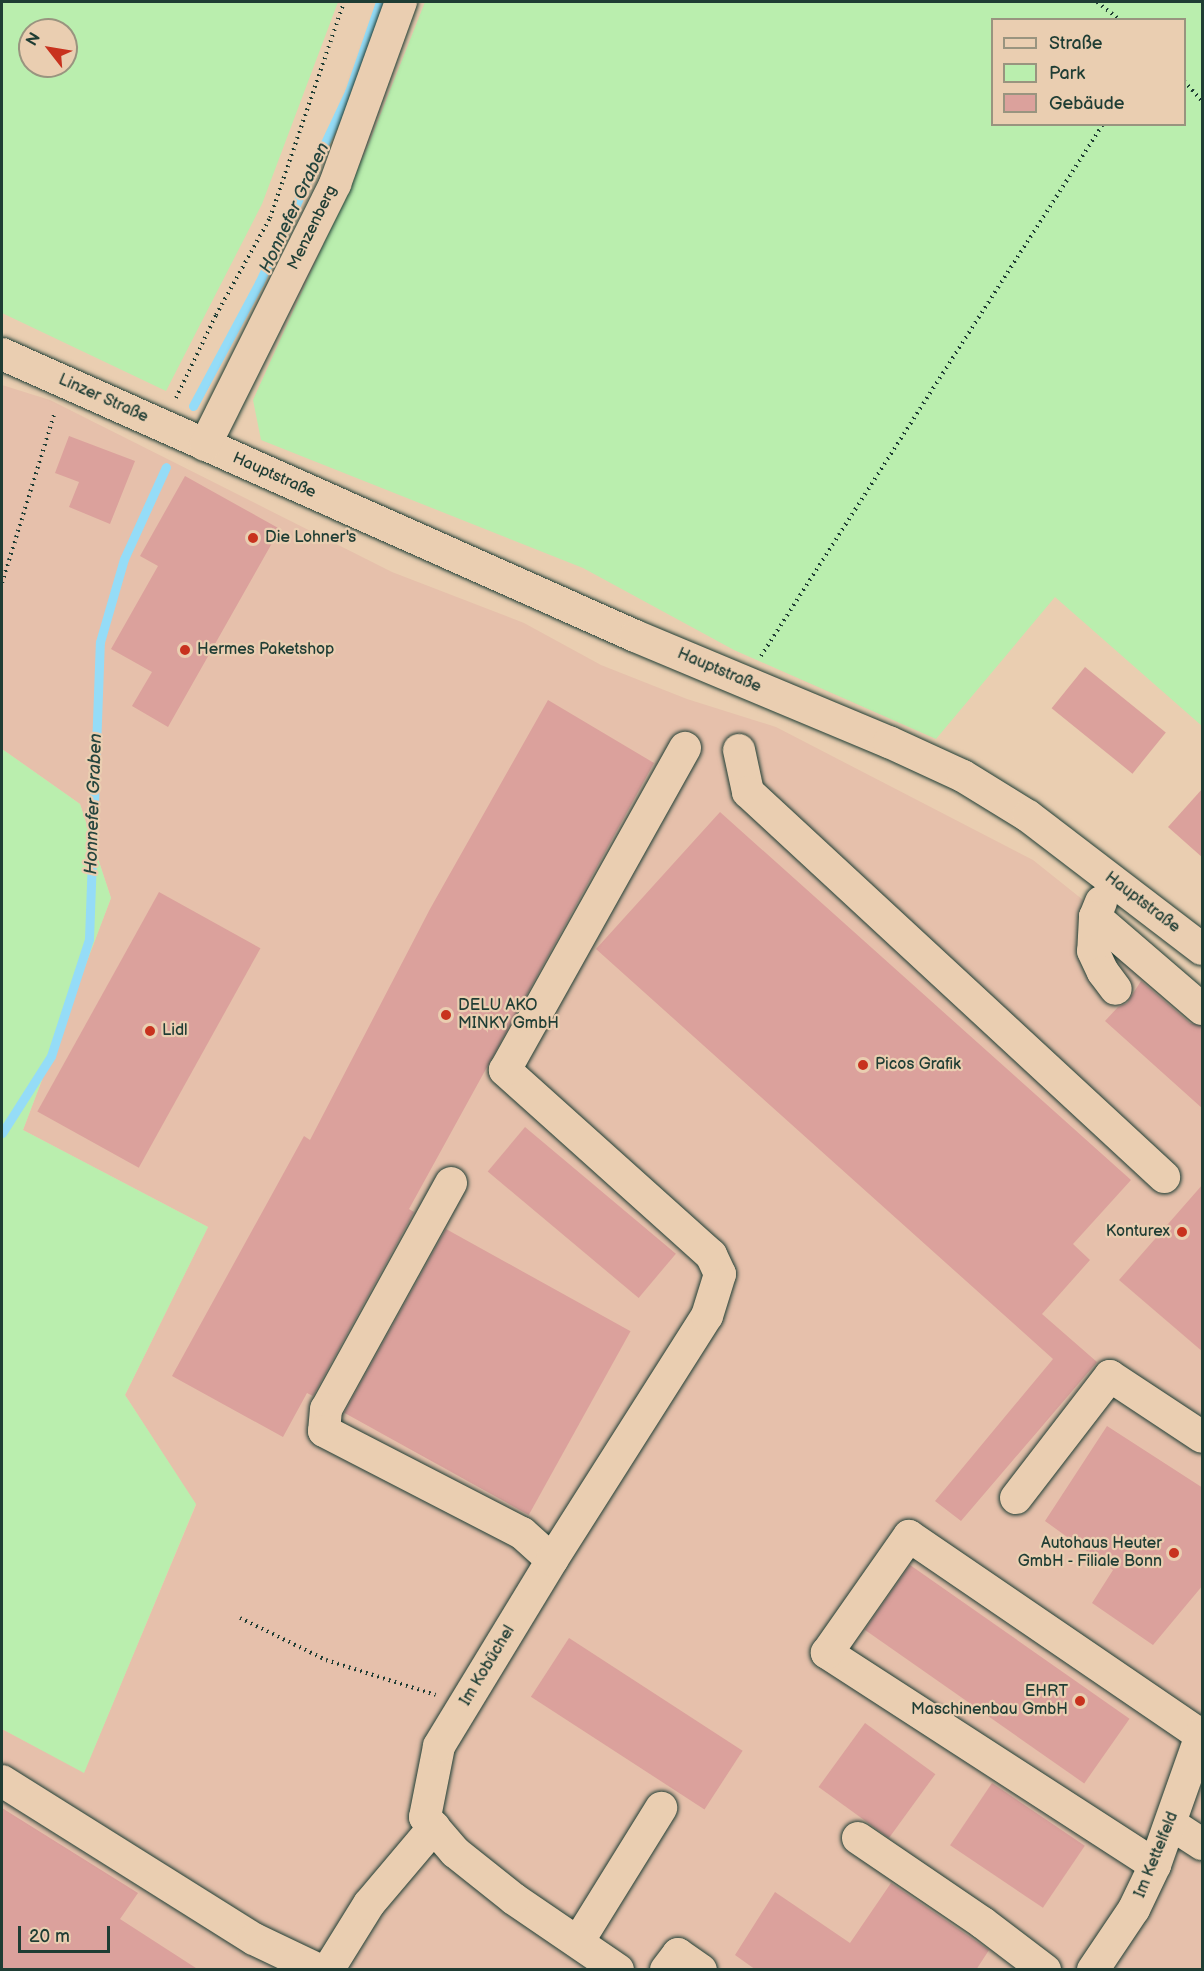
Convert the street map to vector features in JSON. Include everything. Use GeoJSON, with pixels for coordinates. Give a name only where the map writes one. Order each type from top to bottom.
{"type":"FeatureCollection","features":[{"type":"Feature","properties":{"kind":"street","name":"Menzenberg"},"geometry":{"type":"LineString","coordinates":[[205,445],[335,184],[401,2]]}},
{"type":"Feature","properties":{"kind":"street","name":"Linzer Straße"},"geometry":{"type":"LineString","coordinates":[[2,354],[205,445]]}},
{"type":"Feature","properties":{"kind":"street","name":"Hauptstraße"},"geometry":{"type":"LineString","coordinates":[[205,445],[963,776],[1028,816],[1203,949]]}},
{"type":"Feature","properties":{"kind":"street","name":"Im Kobüchel"},"geometry":{"type":"LineString","coordinates":[[618,1970],[582,1954],[455,1852],[425,1817],[439,1746],[552,1560],[707,1316],[720,1274],[711,1255],[505,1070],[685,748]]}},
{"type":"Feature","properties":{"kind":"street"},"geometry":{"type":"LineString","coordinates":[[739,750],[748,792],[1164,1177]]}},
{"type":"Feature","properties":{"kind":"street"},"geometry":{"type":"LineString","coordinates":[[1109,878],[1095,916],[1093,951],[1103,972],[1116,989]]}},
{"type":"Feature","properties":{"kind":"street"},"geometry":{"type":"LineString","coordinates":[[1095,916],[1203,1009]]}},
{"type":"Feature","properties":{"kind":"street"},"geometry":{"type":"LineString","coordinates":[[451,1183],[326,1408],[324,1431],[522,1533],[552,1560]]}},
{"type":"Feature","properties":{"kind":"street"},"geometry":{"type":"LineString","coordinates":[[1016,1498],[1110,1376],[1203,1437]]}},
{"type":"Feature","properties":{"kind":"street"},"geometry":{"type":"LineString","coordinates":[[1155,1865],[827,1653],[909,1536],[1202,1733]]}},
{"type":"Feature","properties":{"kind":"street","name":"Im Kettelfeld"},"geometry":{"type":"LineString","coordinates":[[1093,1970],[1134,1909],[1155,1865],[1202,1733]]}},
{"type":"Feature","properties":{"kind":"street"},"geometry":{"type":"LineString","coordinates":[[2,1780],[254,1939],[319,1970]]}},
{"type":"Feature","properties":{"kind":"street"},"geometry":{"type":"LineString","coordinates":[[582,1954],[661,1808]]}},
{"type":"Feature","properties":{"kind":"street"},"geometry":{"type":"LineString","coordinates":[[1171,1824],[1203,1818]]}},
{"type":"Feature","properties":{"kind":"street"},"geometry":{"type":"LineString","coordinates":[[1171,1824],[1203,1844]]}},
{"type":"Feature","properties":{"kind":"street"},"geometry":{"type":"LineString","coordinates":[[328,1970],[369,1904],[434,1827]]}},
{"type":"Feature","properties":{"kind":"street"},"geometry":{"type":"LineString","coordinates":[[858,1838],[983,1923],[1045,1970]]}},
{"type":"Feature","properties":{"kind":"street"},"geometry":{"type":"LineString","coordinates":[[666,1970],[678,1954],[700,1970]]}},
{"type":"Feature","properties":{"kind":"path"},"geometry":{"type":"LineString","coordinates":[[164,426],[216,315],[270,218],[344,2]]}},
{"type":"Feature","properties":{"kind":"path"},"geometry":{"type":"LineString","coordinates":[[1097,2],[1117,18]]}},
{"type":"Feature","properties":{"kind":"path"},"geometry":{"type":"LineString","coordinates":[[1186,82],[1203,101]]}},
{"type":"Feature","properties":{"kind":"path"},"geometry":{"type":"LineString","coordinates":[[744,682],[1102,126]]}},
{"type":"Feature","properties":{"kind":"path"},"geometry":{"type":"LineString","coordinates":[[2,583],[64,382]]}},
{"type":"Feature","properties":{"kind":"path"},"geometry":{"type":"LineString","coordinates":[[240,1618],[326,1660],[465,1705]]}},
{"type":"Feature","properties":{"kind":"shaded area"},"geometry":{"type":"Polygon","coordinates":[[[2,385],[50,400],[392,572],[524,623],[601,665],[687,699],[776,727],[1033,860],[1202,995],[1202,1969],[2,1969],[2,1729],[84,1772],[196,1505],[125,1395],[208,1227],[23,1130],[111,898],[80,804],[2,749],[2,385]]]}},
{"type":"Feature","properties":{"kind":"green space"},"geometry":{"type":"Polygon","coordinates":[[[2,2],[338,2],[262,204],[166,391],[2,313],[2,2]]]}},
{"type":"Feature","properties":{"kind":"green space"},"geometry":{"type":"Polygon","coordinates":[[[425,2],[1202,2],[1202,726],[1055,597],[936,739],[734,650],[583,568],[261,440],[253,400],[368,146],[425,2]]]}},
{"type":"Feature","properties":{"kind":"green space"},"geometry":{"type":"Polygon","coordinates":[[[2,749],[80,804],[111,898],[23,1130],[208,1227],[125,1395],[196,1504],[84,1773],[2,1729],[2,749]]]}},
{"type":"Feature","properties":{"kind":"building"},"geometry":{"type":"Polygon","coordinates":[[[69,436],[135,461],[110,524],[69,507],[79,482],[55,473],[69,436]]]}},
{"type":"Feature","properties":{"kind":"building"},"geometry":{"type":"Polygon","coordinates":[[[185,476],[280,529],[168,727],[132,706],[152,672],[111,649],[158,566],[140,556],[185,476]]]}},
{"type":"Feature","properties":{"kind":"building"},"geometry":{"type":"Polygon","coordinates":[[[1085,667],[1166,732],[1132,774],[1052,708],[1085,667]]]}},
{"type":"Feature","properties":{"kind":"building","name":"DELU AKO MINKY GmbH"},"geometry":{"type":"Polygon","coordinates":[[[548,700],[654,763],[409,1209],[414,1212],[313,1396],[307,1393],[283,1437],[172,1376],[304,1136],[310,1140],[430,909],[548,700]]]}},
{"type":"Feature","properties":{"kind":"building"},"geometry":{"type":"Polygon","coordinates":[[[1203,788],[1203,858],[1168,827],[1203,788]]]}},
{"type":"Feature","properties":{"kind":"building","name":"Picos Grafik"},"geometry":{"type":"Polygon","coordinates":[[[720,812],[1131,1180],[1073,1244],[1090,1260],[1042,1314],[1097,1362],[961,1521],[935,1501],[1053,1359],[596,949],[720,812]]]}},
{"type":"Feature","properties":{"kind":"building","name":"Lidl"},"geometry":{"type":"Polygon","coordinates":[[[159,892],[260,948],[139,1168],[37,1112],[159,892]]]}},
{"type":"Feature","properties":{"kind":"building"},"geometry":{"type":"Polygon","coordinates":[[[1141,981],[1190,1023],[1203,1026],[1203,1109],[1105,1021],[1118,1007],[1127,1003],[1141,981]]]}},
{"type":"Feature","properties":{"kind":"building"},"geometry":{"type":"Polygon","coordinates":[[[525,1127],[676,1254],[639,1298],[488,1171],[525,1127]]]}},
{"type":"Feature","properties":{"kind":"building","name":"Konturex"},"geometry":{"type":"Polygon","coordinates":[[[1203,1184],[1203,1352],[1119,1280],[1203,1184]]]}},
{"type":"Feature","properties":{"kind":"building"},"geometry":{"type":"Polygon","coordinates":[[[446,1229],[631,1331],[529,1515],[344,1413],[446,1229]]]}},
{"type":"Feature","properties":{"kind":"building"},"geometry":{"type":"Polygon","coordinates":[[[1107,1426],[1203,1488],[1203,1585],[1153,1645],[1092,1603],[1113,1570],[1045,1521],[1107,1426]]]}},
{"type":"Feature","properties":{"kind":"building"},"geometry":{"type":"Polygon","coordinates":[[[910,1565],[1130,1719],[1084,1783],[865,1630],[910,1565]]]}},
{"type":"Feature","properties":{"kind":"building"},"geometry":{"type":"Polygon","coordinates":[[[569,1638],[743,1751],[704,1809],[531,1697],[569,1638]]]}},
{"type":"Feature","properties":{"kind":"building"},"geometry":{"type":"Polygon","coordinates":[[[865,1723],[935,1774],[889,1838],[819,1787],[865,1723]]]}},
{"type":"Feature","properties":{"kind":"building"},"geometry":{"type":"Polygon","coordinates":[[[992,1783],[1085,1846],[1043,1908],[950,1845],[992,1783]]]}},
{"type":"Feature","properties":{"kind":"building"},"geometry":{"type":"Polygon","coordinates":[[[2,1808],[138,1893],[120,1919],[199,1970],[2,1970],[2,1808]]]}},
{"type":"Feature","properties":{"kind":"building"},"geometry":{"type":"Polygon","coordinates":[[[891,1883],[989,1950],[976,1970],[756,1970],[735,1955],[775,1892],[850,1943],[891,1883]]]}},
{"type":"Feature","properties":{"kind":"waterway","name":"Honnefer Graben"},"geometry":{"type":"LineString","coordinates":[[193,406],[259,283],[349,92],[380,2]]}},
{"type":"Feature","properties":{"kind":"waterway","name":"Honnefer Graben"},"geometry":{"type":"LineString","coordinates":[[2,1133],[51,1056],[89,939],[100,642],[124,559],[166,467]]}},
{"type":"Feature","properties":{"kind":"place","name":"Die Lohner's"},"geometry":{"type":"Point","coordinates":[253,538]}},
{"type":"Feature","properties":{"kind":"place","name":"Hermes Paketshop"},"geometry":{"type":"Point","coordinates":[185,650]}},
{"type":"Feature","properties":{"kind":"place","name":"DELU AKO MINKY GmbH"},"geometry":{"type":"Point","coordinates":[446,1015]}},
{"type":"Feature","properties":{"kind":"place","name":"Lidl"},"geometry":{"type":"Point","coordinates":[150,1031]}},
{"type":"Feature","properties":{"kind":"place","name":"Picos Grafik"},"geometry":{"type":"Point","coordinates":[863,1065]}},
{"type":"Feature","properties":{"kind":"place","name":"Konturex"},"geometry":{"type":"Point","coordinates":[1182,1232]}},
{"type":"Feature","properties":{"kind":"place","name":"Autohaus Heuter GmbH - Filiale Bonn"},"geometry":{"type":"Point","coordinates":[1174,1553]}},
{"type":"Feature","properties":{"kind":"place","name":"EHRT Maschinenbau GmbH"},"geometry":{"type":"Point","coordinates":[1080,1701]}}]}
